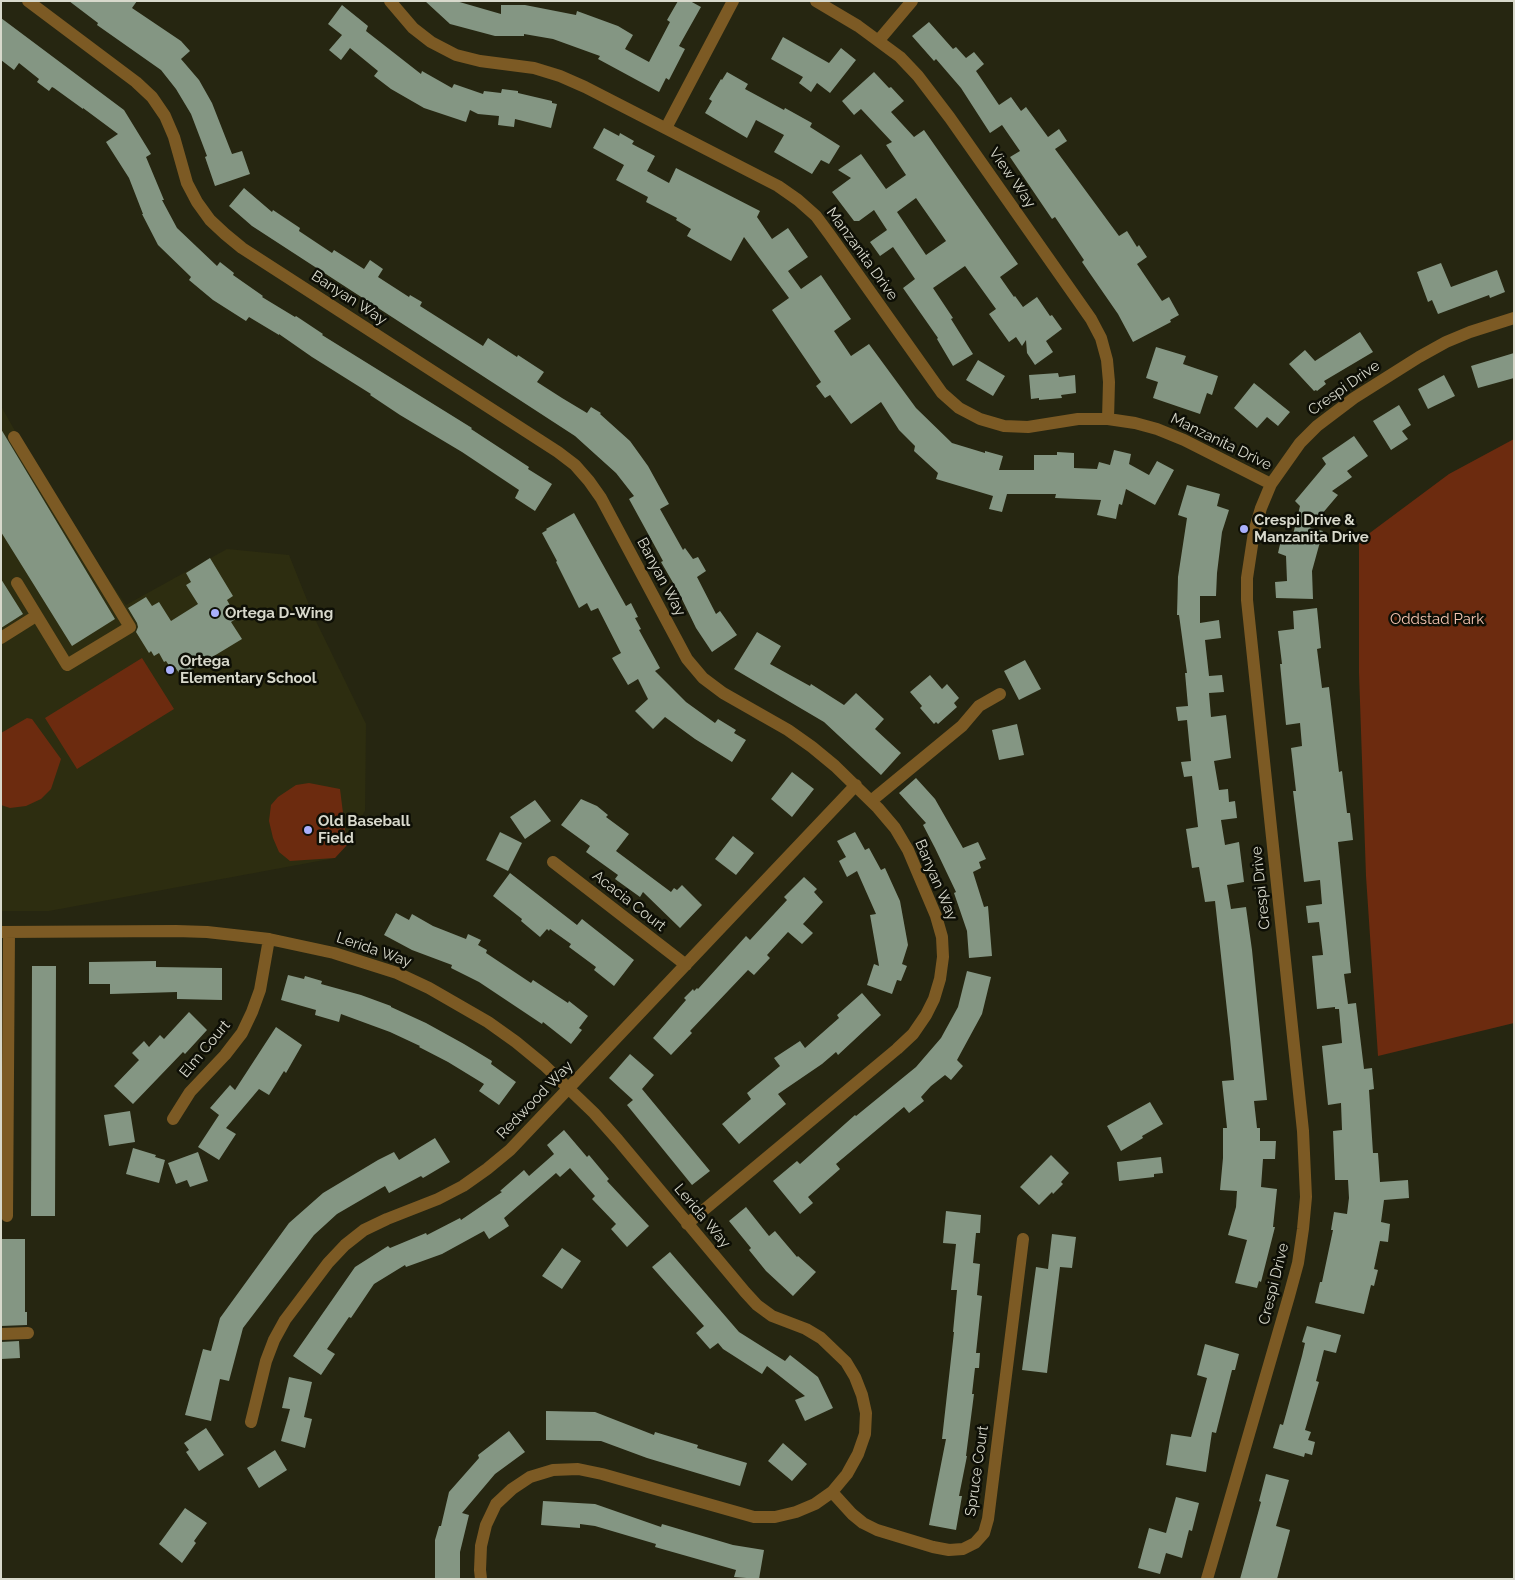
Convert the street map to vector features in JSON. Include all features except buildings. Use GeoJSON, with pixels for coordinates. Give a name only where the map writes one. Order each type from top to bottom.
{"type":"FeatureCollection","features":[{"type":"Feature","properties":{"kind":"street","name":"Banyan Way"},"geometry":{"type":"LineString","coordinates":[[28,1],[136,82],[152,98],[165,116],[174,137],[188,183],[197,202],[210,220],[225,234],[242,248],[558,452],[575,465],[601,498],[674,638],[687,659],[703,678],[722,693],[788,730],[812,747],[856,785],[871,801],[895,828],[908,850],[936,916],[942,937],[943,957],[940,979],[934,999],[926,1015],[913,1034],[897,1049],[687,1224]]}},
{"type":"Feature","properties":{"kind":"street","name":"Manzanita Drive"},"geometry":{"type":"LineString","coordinates":[[390,1],[413,28],[431,42],[456,55],[480,61],[534,68],[560,76],[778,186],[798,200],[816,216],[942,393],[959,408],[980,419],[1004,426],[1028,427],[1078,419],[1108,419],[1135,423],[1158,429],[1184,440],[1271,484]]}},
{"type":"Feature","properties":{"kind":"street"},"geometry":{"type":"LineString","coordinates":[[666,128],[733,1]]}},
{"type":"Feature","properties":{"kind":"street","name":"View Way"},"geometry":{"type":"LineString","coordinates":[[816,1],[879,40],[900,57],[918,76],[940,104],[1091,319],[1101,338],[1107,360],[1109,382],[1108,419]]}},
{"type":"Feature","properties":{"kind":"street"},"geometry":{"type":"LineString","coordinates":[[879,40],[912,1]]}},
{"type":"Feature","properties":{"kind":"street","name":"Crespi Drive"},"geometry":{"type":"LineString","coordinates":[[1207,1579],[1298,1263],[1306,1197],[1303,1131],[1247,600],[1249,556],[1261,508],[1271,484],[1300,442],[1317,426],[1354,398],[1446,342],[1514,318]]}},
{"type":"Feature","properties":{"kind":"street"},"geometry":{"type":"LineString","coordinates":[[14,437],[130,627],[67,665],[17,583]]}},
{"type":"Feature","properties":{"kind":"street"},"geometry":{"type":"LineString","coordinates":[[1,638],[36,616]]}},
{"type":"Feature","properties":{"kind":"street"},"geometry":{"type":"LineString","coordinates":[[871,801],[962,726],[979,706],[1000,694]]}},
{"type":"Feature","properties":{"kind":"street","name":"Redwood Way"},"geometry":{"type":"LineString","coordinates":[[251,1422],[266,1361],[274,1340],[285,1320],[339,1251],[364,1230],[387,1218],[438,1199],[463,1186],[510,1150],[856,785]]}},
{"type":"Feature","properties":{"kind":"street","name":"Acacia Court"},"geometry":{"type":"LineString","coordinates":[[553,862],[686,965]]}},
{"type":"Feature","properties":{"kind":"street","name":"Lerida Way"},"geometry":{"type":"LineString","coordinates":[[5,932],[176,931],[207,932],[269,939],[302,945],[362,961],[397,973],[429,988],[458,1004],[516,1042],[569,1088],[618,1140],[757,1305],[772,1316],[806,1329],[821,1338],[846,1362],[862,1394],[866,1413],[864,1434],[847,1474],[832,1492],[815,1504],[775,1518],[754,1517],[602,1474],[578,1469],[553,1470],[530,1477],[512,1488],[496,1504],[486,1525],[481,1546],[480,1570],[482,1579]]}},
{"type":"Feature","properties":{"kind":"street"},"geometry":{"type":"LineString","coordinates":[[5,932],[7,1216]]}},
{"type":"Feature","properties":{"kind":"street","name":"Elm Court"},"geometry":{"type":"LineString","coordinates":[[173,1119],[190,1092],[225,1055],[242,1033],[260,990],[269,939]]}},
{"type":"Feature","properties":{"kind":"street","name":"Spruce Court"},"geometry":{"type":"LineString","coordinates":[[832,1492],[863,1523],[877,1530],[933,1547],[949,1550],[963,1549],[975,1543],[984,1533],[988,1519],[1023,1239]]}},
{"type":"Feature","properties":{"kind":"street"},"geometry":{"type":"LineString","coordinates":[[1,1334],[28,1333]]}},
{"type":"Feature","properties":{"kind":"shaded area","name":"Ortega Elementary School"},"geometry":{"type":"Polygon","coordinates":[[[1,406],[54,500],[126,605],[227,549],[289,555],[313,615],[366,724],[365,811],[335,858],[49,911],[1,911],[1,406]]]}},
{"type":"Feature","properties":{"kind":"green space","name":"Oddstad Park"},"geometry":{"type":"Polygon","coordinates":[[[1514,439],[1514,1023],[1378,1056],[1366,876],[1359,673],[1359,541],[1449,474],[1514,439]]]}},
{"type":"Feature","properties":{"kind":"green space"},"geometry":{"type":"Polygon","coordinates":[[[142,658],[174,709],[77,769],[45,718],[142,658]]]}},
{"type":"Feature","properties":{"kind":"green space"},"geometry":{"type":"Polygon","coordinates":[[[27,718],[32,719],[61,759],[51,789],[41,799],[26,806],[10,808],[1,805],[1,733],[27,718]]]}},
{"type":"Feature","properties":{"kind":"green space","name":"Old Baseball Field"},"geometry":{"type":"Polygon","coordinates":[[[309,783],[340,789],[347,845],[335,858],[290,861],[279,852],[273,838],[269,821],[271,805],[278,797],[296,785],[309,783]]]}},
{"type":"Feature","properties":{"kind":"place","name":"Crespi Drive & Manzanita Drive"},"geometry":{"type":"Point","coordinates":[1244,529]}},
{"type":"Feature","properties":{"kind":"place","name":"Ortega D-Wing"},"geometry":{"type":"Point","coordinates":[215,613]}},
{"type":"Feature","properties":{"kind":"place","name":"Ortega Elementary School"},"geometry":{"type":"Point","coordinates":[170,670]}},
{"type":"Feature","properties":{"kind":"place","name":"Old Baseball Field"},"geometry":{"type":"Point","coordinates":[308,830]}}]}
